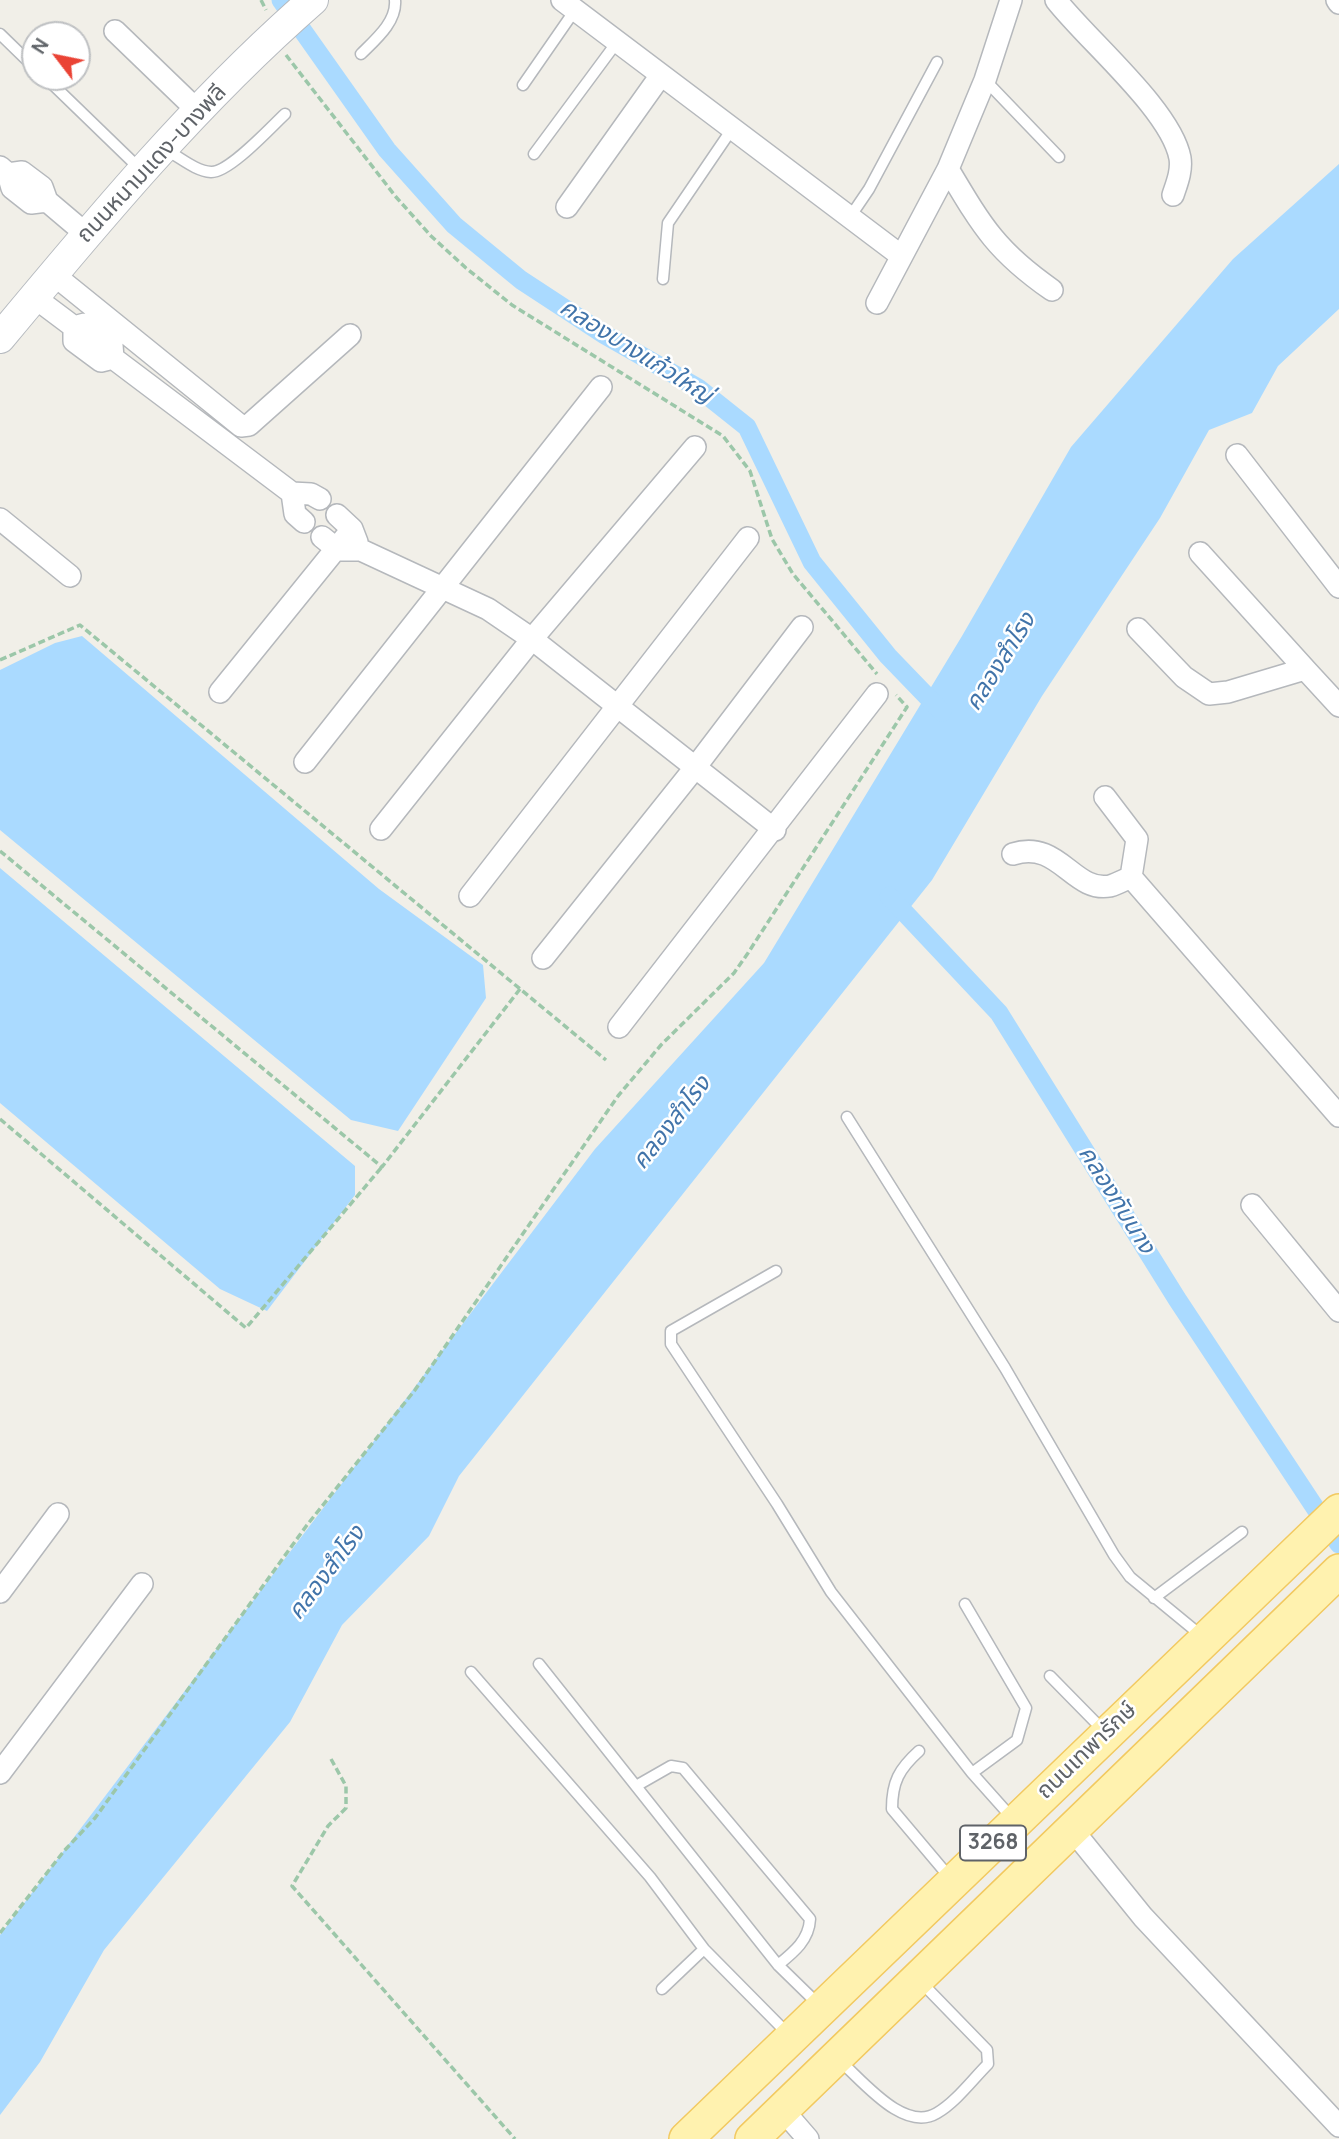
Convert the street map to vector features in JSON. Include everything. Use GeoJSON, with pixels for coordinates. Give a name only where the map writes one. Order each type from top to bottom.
{"type":"FeatureCollection","features":[{"type":"Feature","properties":{"kind":"main road","name":"ถนนหนามแดง-บางพลี"},"geometry":{"type":"LineString","coordinates":[[0,338],[142,170],[271,36],[313,0]]}},
{"type":"Feature","properties":{"kind":"main road","name":"ถนนเทพารักษ์"},"geometry":{"type":"LineString","coordinates":[[686,2139],[1105,1732],[1339,1511]]}},
{"type":"Feature","properties":{"kind":"main road","name":"ถนนเทพารักษ์"},"geometry":{"type":"LineString","coordinates":[[752,2139],[1330,1580]]}},
{"type":"Feature","properties":{"kind":"street"},"geometry":{"type":"LineString","coordinates":[[877,303],[900,255],[948,169],[985,80],[1011,0]]}},
{"type":"Feature","properties":{"kind":"street"},"geometry":{"type":"LineString","coordinates":[[1056,0],[1166,127],[1180,157],[1181,170],[1173,195]]}},
{"type":"Feature","properties":{"kind":"street"},"geometry":{"type":"LineString","coordinates":[[569,5],[900,255]]}},
{"type":"Feature","properties":{"kind":"street"},"geometry":{"type":"LineString","coordinates":[[115,31],[199,112]]}},
{"type":"Feature","properties":{"kind":"street"},"geometry":{"type":"LineString","coordinates":[[567,207],[661,75]]}},
{"type":"Feature","properties":{"kind":"street"},"geometry":{"type":"LineString","coordinates":[[948,169],[982,226],[1013,262],[1052,290]]}},
{"type":"Feature","properties":{"kind":"street"},"geometry":{"type":"LineString","coordinates":[[4,170],[12,188],[31,203],[47,201],[86,234]]}},
{"type":"Feature","properties":{"kind":"street"},"geometry":{"type":"LineString","coordinates":[[53,274],[241,426],[249,425],[350,335]]}},
{"type":"Feature","properties":{"kind":"street"},"geometry":{"type":"LineString","coordinates":[[34,297],[74,327],[85,324],[112,345],[113,358],[292,494],[311,494],[320,499]]}},
{"type":"Feature","properties":{"kind":"street"},"geometry":{"type":"LineString","coordinates":[[305,762],[601,387]]}},
{"type":"Feature","properties":{"kind":"street"},"geometry":{"type":"LineString","coordinates":[[381,829],[532,639],[695,447]]}},
{"type":"Feature","properties":{"kind":"street"},"geometry":{"type":"LineString","coordinates":[[1237,455],[1339,587]]}},
{"type":"Feature","properties":{"kind":"street"},"geometry":{"type":"LineString","coordinates":[[292,494],[295,514],[304,522]]}},
{"type":"Feature","properties":{"kind":"street"},"geometry":{"type":"LineString","coordinates":[[0,519],[70,576]]}},
{"type":"Feature","properties":{"kind":"street"},"geometry":{"type":"LineString","coordinates":[[220,692],[345,522],[361,550]]}},
{"type":"Feature","properties":{"kind":"street"},"geometry":{"type":"LineString","coordinates":[[470,896],[748,538]]}},
{"type":"Feature","properties":{"kind":"street"},"geometry":{"type":"LineString","coordinates":[[330,543],[361,550],[442,590],[488,609],[532,639],[775,830]]}},
{"type":"Feature","properties":{"kind":"street"},"geometry":{"type":"LineString","coordinates":[[1200,553],[1339,706]]}},
{"type":"Feature","properties":{"kind":"street"},"geometry":{"type":"LineString","coordinates":[[543,958],[694,769],[802,627]]}},
{"type":"Feature","properties":{"kind":"street"},"geometry":{"type":"LineString","coordinates":[[1138,629],[1184,677],[1209,694],[1227,692],[1305,669]]}},
{"type":"Feature","properties":{"kind":"street"},"geometry":{"type":"LineString","coordinates":[[619,1027],[775,830],[877,694]]}},
{"type":"Feature","properties":{"kind":"street"},"geometry":{"type":"LineString","coordinates":[[1105,797],[1137,839],[1131,877]]}},
{"type":"Feature","properties":{"kind":"street"},"geometry":{"type":"LineString","coordinates":[[1013,854],[1025,850],[1040,852],[1095,885],[1111,886],[1131,877]]}},
{"type":"Feature","properties":{"kind":"street"},"geometry":{"type":"LineString","coordinates":[[1131,877],[1339,1116]]}},
{"type":"Feature","properties":{"kind":"street"},"geometry":{"type":"LineString","coordinates":[[1252,1205],[1339,1311]]}},
{"type":"Feature","properties":{"kind":"street"},"geometry":{"type":"LineString","coordinates":[[0,1592],[58,1514]]}},
{"type":"Feature","properties":{"kind":"street"},"geometry":{"type":"LineString","coordinates":[[0,1773],[142,1584]]}},
{"type":"Feature","properties":{"kind":"street"},"geometry":{"type":"LineString","coordinates":[[1071,1828],[1143,1917],[1339,2126]]}},
{"type":"Feature","properties":{"kind":"street"},"geometry":{"type":"LineString","coordinates":[[782,2109],[808,2139]]}},
{"type":"Feature","properties":{"kind":"lane"},"geometry":{"type":"LineString","coordinates":[[361,54],[381,34],[394,13],[395,0]]}},
{"type":"Feature","properties":{"kind":"lane"},"geometry":{"type":"LineString","coordinates":[[523,85],[569,5]]}},
{"type":"Feature","properties":{"kind":"lane"},"geometry":{"type":"LineString","coordinates":[[0,34],[21,54]]}},
{"type":"Feature","properties":{"kind":"lane"},"geometry":{"type":"LineString","coordinates":[[534,155],[617,42]]}},
{"type":"Feature","properties":{"kind":"lane"},"geometry":{"type":"LineString","coordinates":[[850,217],[869,189],[937,62]]}},
{"type":"Feature","properties":{"kind":"lane"},"geometry":{"type":"LineString","coordinates":[[985,80],[1059,157]]}},
{"type":"Feature","properties":{"kind":"lane"},"geometry":{"type":"LineString","coordinates":[[60,91],[142,170]]}},
{"type":"Feature","properties":{"kind":"lane"},"geometry":{"type":"LineString","coordinates":[[164,148],[200,169],[214,172],[228,166],[285,114]]}},
{"type":"Feature","properties":{"kind":"lane"},"geometry":{"type":"LineString","coordinates":[[663,279],[668,223],[732,129]]}},
{"type":"Feature","properties":{"kind":"lane"},"geometry":{"type":"LineString","coordinates":[[847,1118],[1004,1368],[1114,1555],[1130,1577],[1205,1638]]}},
{"type":"Feature","properties":{"kind":"lane"},"geometry":{"type":"LineString","coordinates":[[776,1271],[671,1331],[671,1344],[777,1504],[831,1592],[972,1773],[1015,1822]]}},
{"type":"Feature","properties":{"kind":"lane"},"geometry":{"type":"LineString","coordinates":[[1154,1598],[1242,1532]]}},
{"type":"Feature","properties":{"kind":"lane"},"geometry":{"type":"LineString","coordinates":[[965,1604],[1026,1708],[1017,1740],[972,1773]]}},
{"type":"Feature","properties":{"kind":"lane"},"geometry":{"type":"LineString","coordinates":[[539,1664],[778,1965],[821,2007]]}},
{"type":"Feature","properties":{"kind":"lane"},"geometry":{"type":"LineString","coordinates":[[471,1672],[650,1877],[704,1949],[792,2038]]}},
{"type":"Feature","properties":{"kind":"lane"},"geometry":{"type":"LineString","coordinates":[[1050,1676],[1105,1732]]}},
{"type":"Feature","properties":{"kind":"lane"},"geometry":{"type":"LineString","coordinates":[[919,1751],[901,1767],[893,1787],[892,1809],[953,1881]]}},
{"type":"Feature","properties":{"kind":"lane"},"geometry":{"type":"LineString","coordinates":[[636,1786],[671,1766],[683,1768],[810,1919],[809,1933],[794,1952],[778,1965]]}},
{"type":"Feature","properties":{"kind":"lane"},"geometry":{"type":"LineString","coordinates":[[662,1989],[704,1949]]}},
{"type":"Feature","properties":{"kind":"lane"},"geometry":{"type":"LineString","coordinates":[[835,2057],[902,2115],[918,2119],[937,2113],[988,2063],[990,2057],[987,2050],[917,1978]]}},
{"type":"Feature","properties":{"kind":"path"},"geometry":{"type":"LineString","coordinates":[[0,660],[80,625],[606,1060]]}},
{"type":"Feature","properties":{"kind":"path"},"geometry":{"type":"LineString","coordinates":[[0,851],[382,1167]]}},
{"type":"Feature","properties":{"kind":"path"},"geometry":{"type":"LineString","coordinates":[[0,1119],[246,1328],[382,1167],[520,989]]}},
{"type":"Feature","properties":{"kind":"path"},"geometry":{"type":"LineString","coordinates":[[0,1933],[64,1851],[95,1818],[307,1525],[346,1478]]}},
{"type":"Feature","properties":{"kind":"path"},"geometry":{"type":"LineString","coordinates":[[331,1759],[346,1786],[346,1808],[328,1826],[292,1886],[515,2139]]}},
{"type":"Feature","properties":{"kind":"water","name":"คลองสำโรง"},"geometry":{"type":"Polygon","coordinates":[[[1339,164],[1339,309],[1278,366],[1252,413],[1209,430],[1160,518],[1042,696],[932,880],[459,1476],[429,1536],[342,1625],[290,1722],[104,1950],[40,2062],[0,2115],[0,1935],[595,1149],[764,963],[962,636],[1071,447],[1233,259],[1339,164]]]}},
{"type":"Feature","properties":{"kind":"water"},"geometry":{"type":"Polygon","coordinates":[[[82,636],[379,889],[483,965],[486,998],[398,1131],[351,1120],[0,830],[0,670],[55,643],[82,636]]]}},
{"type":"Feature","properties":{"kind":"water"},"geometry":{"type":"Polygon","coordinates":[[[0,868],[355,1166],[355,1195],[267,1311],[220,1289],[0,1103],[0,868]]]}},
{"type":"Feature","properties":{"kind":"waterway","name":"คลองบางแก้วใหญ่"},"geometry":{"type":"LineString","coordinates":[[281,0],[387,150],[454,225],[521,280],[605,335],[698,388],[747,427],[812,562],[888,656],[942,712]]}},
{"type":"Feature","properties":{"kind":"waterway","name":"คลองทับนาง"},"geometry":{"type":"LineString","coordinates":[[889,896],[999,1013],[1177,1299],[1339,1544]]}}]}
